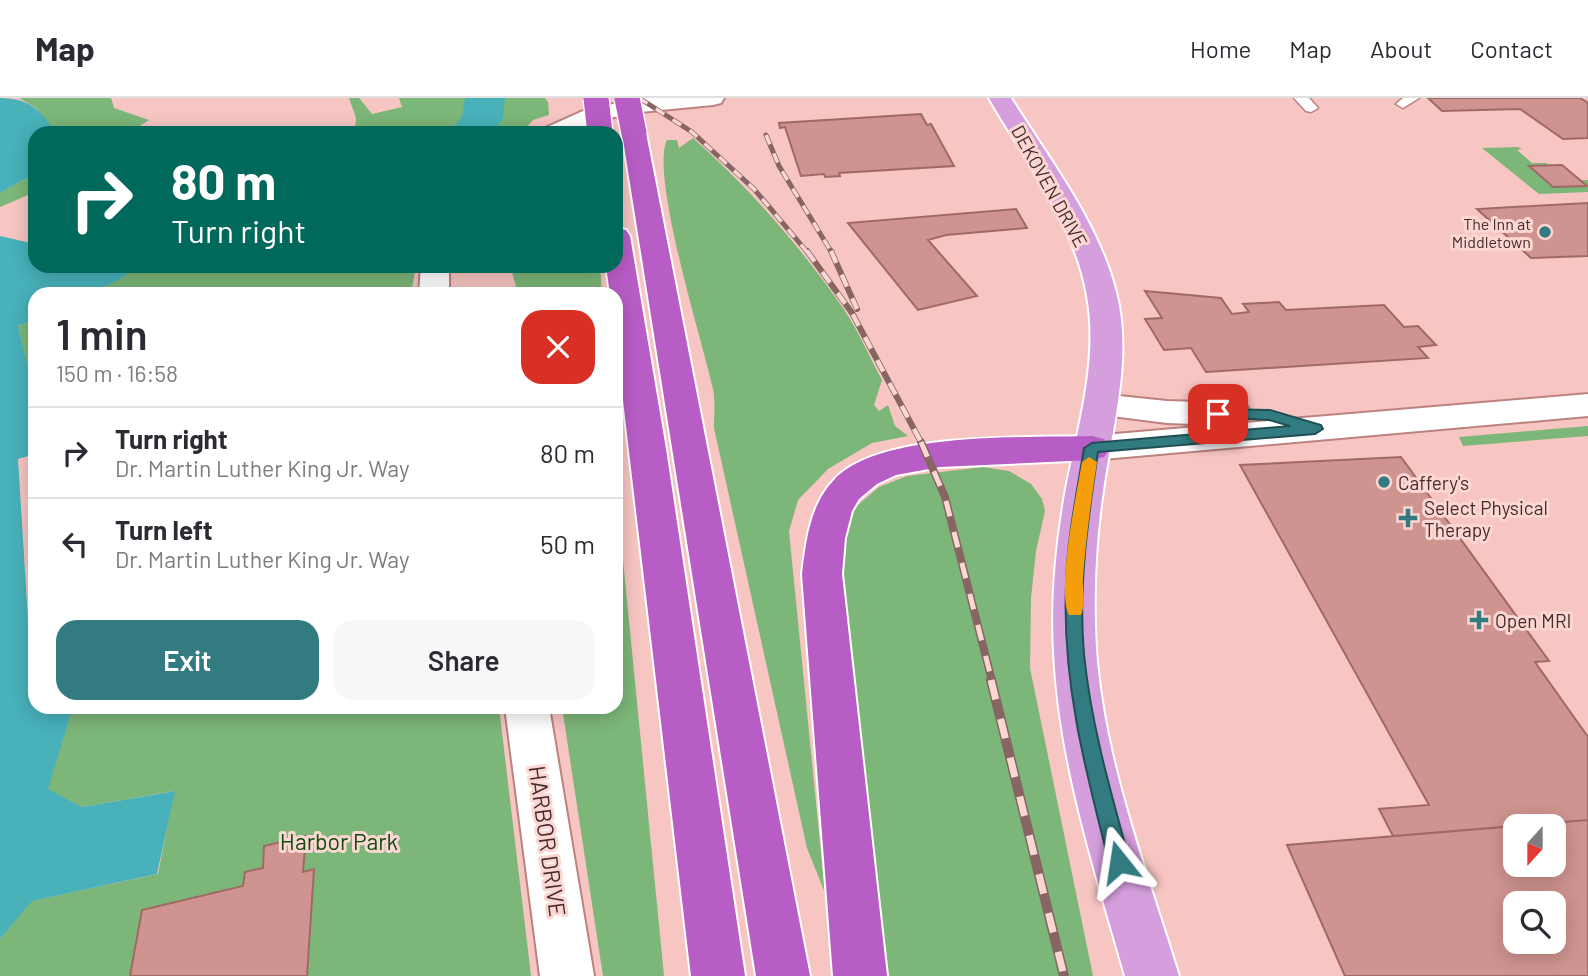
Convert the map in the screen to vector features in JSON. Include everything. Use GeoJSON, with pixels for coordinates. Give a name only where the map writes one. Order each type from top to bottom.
{"type":"FeatureCollection","features":[{"type":"Feature","properties":{"kind":"highway"},"geometry":{"type":"LineString","coordinates":[[583,105],[621,121]]}},
{"type":"Feature","properties":{"kind":"highway"},"geometry":{"type":"LineString","coordinates":[[623,132],[783,976]]}},
{"type":"Feature","properties":{"kind":"highway"},"geometry":{"type":"LineString","coordinates":[[622,273],[649,449],[718,976]]}},
{"type":"Feature","properties":{"kind":"highway"},"geometry":{"type":"LineString","coordinates":[[860,976],[822,574],[822,542],[828,520],[839,498],[856,480],[876,468],[900,460],[928,455],[1092,448]]}},
{"type":"Feature","properties":{"kind":"main road","name":"DEKOVEN DRIVE"},"geometry":{"type":"LineString","coordinates":[[1000,98],[1079,232],[1102,297],[1105,352],[1100,405],[1080,520],[1074,584],[1075,653],[1088,743],[1152,976]]}},
{"type":"Feature","properties":{"kind":"street"},"geometry":{"type":"LineString","coordinates":[[560,126],[583,105],[713,98]]}},
{"type":"Feature","properties":{"kind":"street"},"geometry":{"type":"LineString","coordinates":[[1100,405],[1167,412],[1270,415],[1315,429]]}},
{"type":"Feature","properties":{"kind":"street"},"geometry":{"type":"LineString","coordinates":[[1092,448],[1588,405]]}},
{"type":"Feature","properties":{"kind":"street","name":"HARBOR DRIVE"},"geometry":{"type":"LineString","coordinates":[[528,714],[567,976]]}},
{"type":"Feature","properties":{"kind":"green space"},"geometry":{"type":"Polygon","coordinates":[[[19,98],[111,98],[114,108],[149,120],[140,126],[50,126],[36,108],[19,98]]]}},
{"type":"Feature","properties":{"kind":"green space"},"geometry":{"type":"Polygon","coordinates":[[[349,98],[359,98],[372,114],[402,107],[399,98],[545,98],[549,115],[533,120],[528,126],[355,126],[356,118],[349,98]]]}},
{"type":"Feature","properties":{"kind":"green space"},"geometry":{"type":"Polygon","coordinates":[[[693,138],[754,198],[791,240],[843,308],[882,380],[874,405],[879,411],[888,405],[895,426],[908,436],[872,443],[828,469],[798,500],[789,531],[825,893],[807,848],[714,428],[713,390],[679,259],[665,187],[664,159],[667,140],[677,140],[679,148],[693,138]]]}},
{"type":"Feature","properties":{"kind":"green space"},"geometry":{"type":"Polygon","coordinates":[[[1482,148],[1522,149],[1517,150],[1532,163],[1546,163],[1586,186],[1580,180],[1588,180],[1588,192],[1539,194],[1482,148]]]}},
{"type":"Feature","properties":{"kind":"green space"},"geometry":{"type":"Polygon","coordinates":[[[28,177],[28,195],[0,207],[0,193],[28,177]]]}},
{"type":"Feature","properties":{"kind":"green space"},"geometry":{"type":"Polygon","coordinates":[[[66,273],[415,273],[412,287],[68,287],[66,273]]]}},
{"type":"Feature","properties":{"kind":"green space"},"geometry":{"type":"Polygon","coordinates":[[[512,273],[600,273],[602,287],[516,287],[512,273]]]}},
{"type":"Feature","properties":{"kind":"green space"},"geometry":{"type":"Polygon","coordinates":[[[28,322],[28,367],[18,326],[28,322]]]}},
{"type":"Feature","properties":{"kind":"green space"},"geometry":{"type":"Polygon","coordinates":[[[1588,426],[1588,436],[1463,446],[1459,437],[1588,426]]]}},
{"type":"Feature","properties":{"kind":"green space"},"geometry":{"type":"Polygon","coordinates":[[[983,467],[1009,471],[1031,484],[1042,499],[1045,511],[1036,551],[1031,598],[1030,668],[1093,976],[889,976],[845,609],[843,540],[852,510],[879,487],[907,476],[983,467]]]}},
{"type":"Feature","properties":{"kind":"green space"},"geometry":{"type":"Polygon","coordinates":[[[623,560],[664,976],[603,976],[563,714],[623,714],[623,560]]]}},
{"type":"Feature","properties":{"kind":"green space","name":"Harbor Park"},"geometry":{"type":"Polygon","coordinates":[[[71,714],[500,714],[531,976],[0,976],[0,939],[31,901],[158,874],[174,791],[82,807],[47,789],[71,714]]]}},
{"type":"Feature","properties":{"kind":"water"},"geometry":{"type":"Polygon","coordinates":[[[0,98],[18,100],[33,106],[51,126],[28,126],[28,177],[0,193],[0,98]]]}},
{"type":"Feature","properties":{"kind":"water"},"geometry":{"type":"Polygon","coordinates":[[[0,236],[28,242],[28,273],[66,273],[68,287],[28,287],[28,322],[18,326],[28,367],[28,714],[71,714],[48,789],[82,807],[175,791],[157,874],[32,901],[0,939],[0,236]]]}},
{"type":"Feature","properties":{"kind":"pier"},"geometry":{"type":"Polygon","coordinates":[[[28,456],[28,620],[18,459],[28,456]]]}},
{"type":"Feature","properties":{"kind":"building"},"geometry":{"type":"Polygon","coordinates":[[[1428,98],[1580,98],[1588,103],[1588,138],[1563,139],[1520,109],[1442,111],[1428,98]]]}},
{"type":"Feature","properties":{"kind":"building"},"geometry":{"type":"Polygon","coordinates":[[[921,114],[927,125],[931,124],[954,166],[839,173],[840,176],[825,177],[824,174],[801,176],[785,127],[780,128],[779,123],[921,114]]]}},
{"type":"Feature","properties":{"kind":"building"},"geometry":{"type":"Polygon","coordinates":[[[1562,165],[1587,186],[1553,187],[1529,166],[1562,165]]]}},
{"type":"Feature","properties":{"kind":"building","name":"The Inn at Middletown"},"geometry":{"type":"Polygon","coordinates":[[[1588,203],[1588,256],[1531,258],[1477,209],[1588,203]]]}},
{"type":"Feature","properties":{"kind":"building"},"geometry":{"type":"Polygon","coordinates":[[[1016,209],[1027,228],[946,235],[928,240],[977,296],[918,310],[848,223],[1016,209]]]}},
{"type":"Feature","properties":{"kind":"building"},"geometry":{"type":"Polygon","coordinates":[[[1145,291],[1221,298],[1232,314],[1249,312],[1243,304],[1279,302],[1286,310],[1384,305],[1404,327],[1418,326],[1436,345],[1418,347],[1428,358],[1206,372],[1191,348],[1164,350],[1145,319],[1162,318],[1145,291]]]}},
{"type":"Feature","properties":{"kind":"building"},"geometry":{"type":"Polygon","coordinates":[[[1401,457],[1549,661],[1535,662],[1588,737],[1588,820],[1566,822],[1566,814],[1503,814],[1503,827],[1393,836],[1379,809],[1429,805],[1240,465],[1401,457]]]}},
{"type":"Feature","properties":{"kind":"building"},"geometry":{"type":"Polygon","coordinates":[[[1588,820],[1588,976],[1345,976],[1287,845],[1503,827],[1503,877],[1566,877],[1566,822],[1588,820]]]}},
{"type":"Feature","properties":{"kind":"building"},"geometry":{"type":"Polygon","coordinates":[[[306,836],[303,872],[314,869],[307,976],[130,976],[142,910],[243,886],[245,872],[263,868],[264,846],[306,836]]]}},
{"type":"Feature","properties":{"kind":"waterway"},"geometry":{"type":"LineString","coordinates":[[477,126],[485,109],[485,98]]}},
{"type":"Feature","properties":{"kind":"waterway"},"geometry":{"type":"LineString","coordinates":[[44,287],[87,273]]}},
{"type":"Feature","properties":{"kind":"waterway"},"geometry":{"type":"LineString","coordinates":[[0,301],[28,292]]}},
{"type":"Feature","properties":{"kind":"railway"},"geometry":{"type":"LineString","coordinates":[[639,98],[692,132],[754,189],[808,253]]}},
{"type":"Feature","properties":{"kind":"railway"},"geometry":{"type":"LineString","coordinates":[[766,135],[779,166],[832,252]]}},
{"type":"Feature","properties":{"kind":"railway"},"geometry":{"type":"LineString","coordinates":[[807,251],[852,313],[921,443]]}},
{"type":"Feature","properties":{"kind":"railway"},"geometry":{"type":"LineString","coordinates":[[832,252],[857,309]]}},
{"type":"Feature","properties":{"kind":"railway"},"geometry":{"type":"LineString","coordinates":[[921,443],[945,497],[992,681]]}},
{"type":"Feature","properties":{"kind":"railway"},"geometry":{"type":"LineString","coordinates":[[991,680],[1064,976]]}},
{"type":"Feature","properties":{"kind":"slow traffic"},"geometry":{"type":"LineString","coordinates":[[1075,610],[1074,584],[1080,520],[1089,462]]}},
{"type":"Feature","properties":{"kind":"place","name":"The Inn at Middletown"},"geometry":{"type":"Point","coordinates":[1545,232]}},
{"type":"Feature","properties":{"kind":"place","name":"Caffery's"},"geometry":{"type":"Point","coordinates":[1384,482]}},
{"type":"Feature","properties":{"kind":"place","name":"Select Physical Therapy"},"geometry":{"type":"Point","coordinates":[1408,518]}},
{"type":"Feature","properties":{"kind":"place","name":"Open MRI"},"geometry":{"type":"Point","coordinates":[1479,620]}},
{"type":"Feature","properties":{"kind":"route"},"geometry":{"type":"LineString","coordinates":[[1119,862],[1088,743],[1075,653],[1074,584],[1080,520],[1092,448],[1315,429],[1270,415],[1218,414]]}}]}
